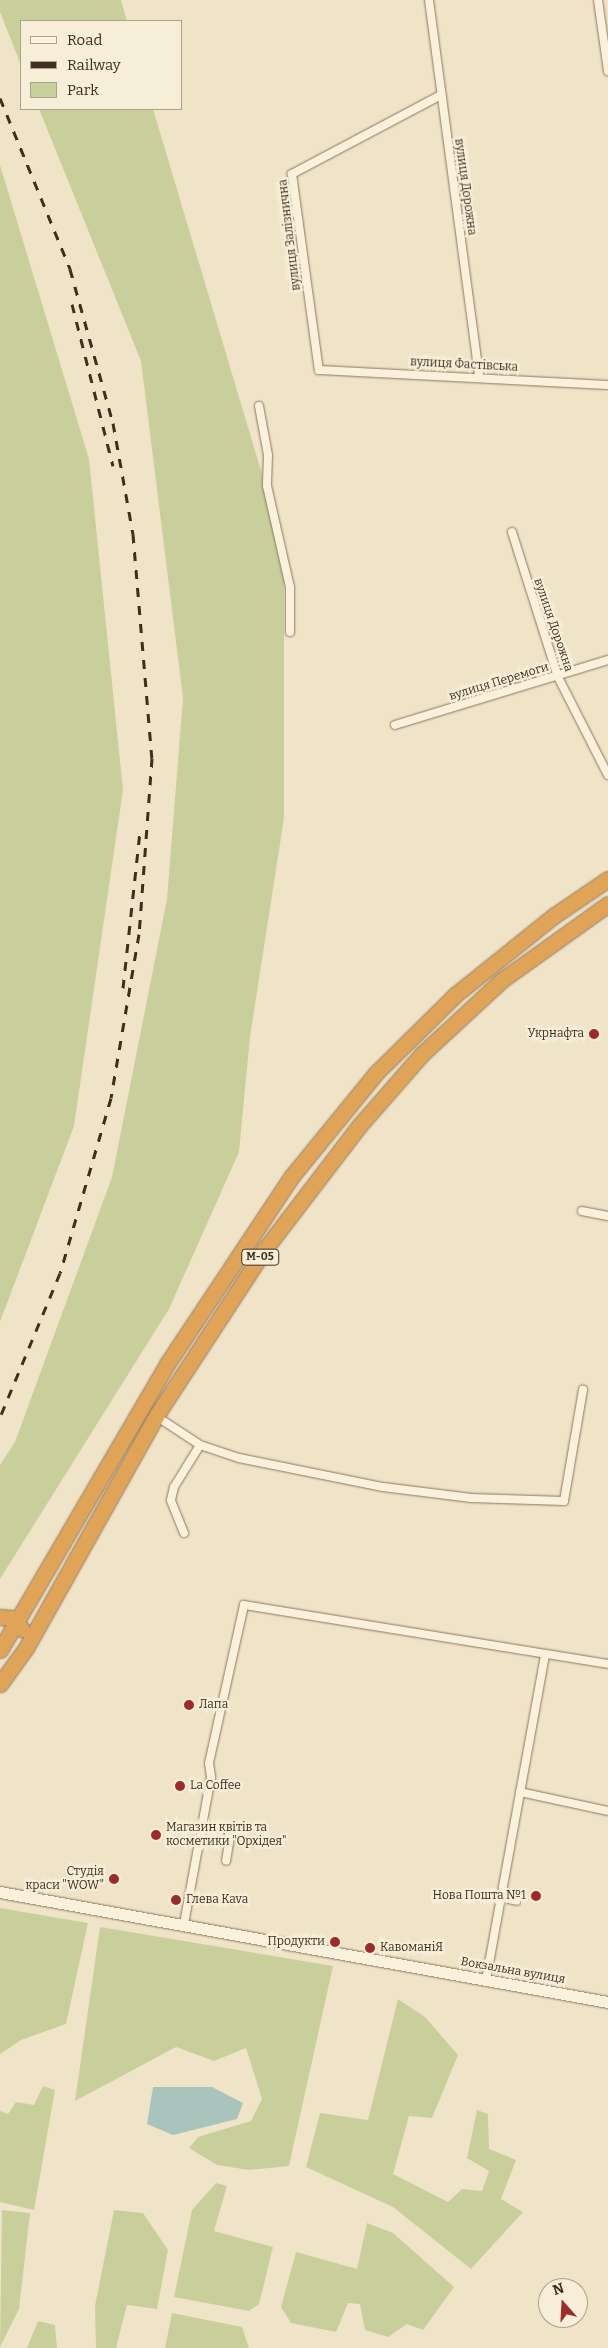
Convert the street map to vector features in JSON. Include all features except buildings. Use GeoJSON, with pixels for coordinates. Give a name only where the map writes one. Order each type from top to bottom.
{"type":"FeatureCollection","features":[{"type":"Feature","properties":{"kind":"highway","name":"М-05"},"geometry":{"type":"LineString","coordinates":[[0,1650],[167,1364],[247,1237],[343,1112],[455,995],[608,879]]}},
{"type":"Feature","properties":{"kind":"highway","name":"М-05"},"geometry":{"type":"LineString","coordinates":[[0,1684],[26,1648],[156,1416],[265,1249],[359,1126],[422,1054],[502,980],[608,904]]}},
{"type":"Feature","properties":{"kind":"highway"},"geometry":{"type":"LineString","coordinates":[[0,1617],[18,1622],[26,1648]]}},
{"type":"Feature","properties":{"kind":"street","name":"вулиця Дорожна"},"geometry":{"type":"LineString","coordinates":[[429,0],[479,376]]}},
{"type":"Feature","properties":{"kind":"street"},"geometry":{"type":"LineString","coordinates":[[598,0],[608,71]]}},
{"type":"Feature","properties":{"kind":"street","name":"вулиця Залізнична"},"geometry":{"type":"LineString","coordinates":[[319,370],[292,174],[441,95]]}},
{"type":"Feature","properties":{"kind":"street","name":"вулиця Фастівська"},"geometry":{"type":"LineString","coordinates":[[319,370],[479,376],[608,385]]}},
{"type":"Feature","properties":{"kind":"street"},"geometry":{"type":"LineString","coordinates":[[259,406],[268,455],[267,486],[290,586],[290,632]]}},
{"type":"Feature","properties":{"kind":"street","name":"вулиця Дорожна"},"geometry":{"type":"LineString","coordinates":[[512,532],[558,676],[608,775]]}},
{"type":"Feature","properties":{"kind":"street","name":"вулиця Перемоги"},"geometry":{"type":"LineString","coordinates":[[395,725],[608,660]]}},
{"type":"Feature","properties":{"kind":"street"},"geometry":{"type":"LineString","coordinates":[[582,1211],[608,1216]]}},
{"type":"Feature","properties":{"kind":"street"},"geometry":{"type":"LineString","coordinates":[[156,1416],[200,1446],[239,1458],[383,1487],[471,1498],[564,1501],[584,1390]]}},
{"type":"Feature","properties":{"kind":"street"},"geometry":{"type":"LineString","coordinates":[[184,1533],[171,1500],[174,1487],[200,1446]]}},
{"type":"Feature","properties":{"kind":"street"},"geometry":{"type":"LineString","coordinates":[[184,1924],[202,1825],[210,1764],[244,1604],[608,1664]]}},
{"type":"Feature","properties":{"kind":"street"},"geometry":{"type":"LineString","coordinates":[[486,1980],[545,1654]]}},
{"type":"Feature","properties":{"kind":"street"},"geometry":{"type":"LineString","coordinates":[[520,1792],[608,1811]]}},
{"type":"Feature","properties":{"kind":"street"},"geometry":{"type":"LineString","coordinates":[[202,1825],[231,1830],[226,1861]]}},
{"type":"Feature","properties":{"kind":"street","name":"Вокзальна вулиця"},"geometry":{"type":"LineString","coordinates":[[0,1892],[608,2002]]}},
{"type":"Feature","properties":{"kind":"street"},"geometry":{"type":"LineString","coordinates":[[500,1897],[517,1900]]}},
{"type":"Feature","properties":{"kind":"green space"},"geometry":{"type":"Polygon","coordinates":[[[0,0],[121,0],[127,20],[20,20],[20,62],[0,12],[0,0]]]}},
{"type":"Feature","properties":{"kind":"green space"},"geometry":{"type":"Polygon","coordinates":[[[39,110],[153,110],[262,474],[284,568],[284,818],[250,1037],[239,1152],[169,1309],[0,1579],[0,1465],[15,1442],[112,1177],[167,899],[183,698],[141,361],[39,110]]]}},
{"type":"Feature","properties":{"kind":"green space"},"geometry":{"type":"Polygon","coordinates":[[[0,165],[89,459],[123,790],[74,1126],[0,1322],[0,165]]]}},
{"type":"Feature","properties":{"kind":"green space"},"geometry":{"type":"Polygon","coordinates":[[[0,1908],[88,1923],[66,2024],[21,2040],[0,2054],[0,1908]]]}},
{"type":"Feature","properties":{"kind":"green space"},"geometry":{"type":"Polygon","coordinates":[[[100,1927],[333,1966],[289,2166],[249,2170],[217,2165],[189,2148],[198,2137],[251,2121],[262,2099],[246,2048],[214,2061],[176,2047],[75,2101],[100,1927]]]}},
{"type":"Feature","properties":{"kind":"green space"},"geometry":{"type":"Polygon","coordinates":[[[398,1999],[425,2017],[458,2055],[432,2118],[409,2116],[393,2174],[448,2202],[462,2189],[482,2191],[489,2171],[467,2158],[477,2110],[488,2114],[489,2149],[516,2160],[501,2199],[523,2212],[471,2269],[393,2207],[306,2167],[320,2113],[368,2120],[398,1999]]]}},
{"type":"Feature","properties":{"kind":"green space"},"geometry":{"type":"Polygon","coordinates":[[[43,2086],[55,2090],[34,2210],[0,2202],[0,2111],[8,2114],[16,2102],[34,2105],[43,2086]]]}},
{"type":"Feature","properties":{"kind":"green space"},"geometry":{"type":"Polygon","coordinates":[[[216,2183],[227,2186],[214,2231],[273,2247],[259,2304],[249,2311],[174,2297],[192,2210],[216,2183]]]}},
{"type":"Feature","properties":{"kind":"green space"},"geometry":{"type":"Polygon","coordinates":[[[2,2210],[30,2213],[19,2309],[0,2347],[2,2210]]]}},
{"type":"Feature","properties":{"kind":"green space"},"geometry":{"type":"Polygon","coordinates":[[[114,2210],[143,2213],[168,2250],[157,2309],[127,2305],[116,2348],[96,2348],[95,2306],[114,2210]]]}},
{"type":"Feature","properties":{"kind":"green space"},"geometry":{"type":"Polygon","coordinates":[[[367,2223],[393,2233],[454,2287],[423,2330],[407,2324],[388,2337],[365,2330],[360,2304],[348,2303],[336,2332],[291,2323],[281,2307],[296,2252],[357,2269],[367,2223]]]}},
{"type":"Feature","properties":{"kind":"green space"},"geometry":{"type":"Polygon","coordinates":[[[172,2313],[242,2327],[249,2348],[165,2348],[172,2313]]]}},
{"type":"Feature","properties":{"kind":"green space"},"geometry":{"type":"Polygon","coordinates":[[[38,2321],[55,2325],[57,2348],[27,2348],[38,2321]]]}},
{"type":"Feature","properties":{"kind":"water"},"geometry":{"type":"Polygon","coordinates":[[[153,2087],[212,2087],[243,2103],[237,2119],[173,2135],[147,2124],[153,2087]]]}},
{"type":"Feature","properties":{"kind":"railway"},"geometry":{"type":"LineString","coordinates":[[0,98],[70,269],[113,423],[133,534],[152,758],[139,934],[111,1098],[60,1273],[0,1417]]}},
{"type":"Feature","properties":{"kind":"railway"},"geometry":{"type":"LineString","coordinates":[[72,304],[113,466]]}},
{"type":"Feature","properties":{"kind":"railway"},"geometry":{"type":"LineString","coordinates":[[123,988],[140,831]]}},
{"type":"Feature","properties":{"kind":"place","name":"Укрнафта"},"geometry":{"type":"Point","coordinates":[594,1034]}},
{"type":"Feature","properties":{"kind":"place","name":"Лапа"},"geometry":{"type":"Point","coordinates":[189,1705]}},
{"type":"Feature","properties":{"kind":"place","name":"La Coffee"},"geometry":{"type":"Point","coordinates":[180,1786]}},
{"type":"Feature","properties":{"kind":"place","name":"Магазин квітів та косметики \"Орхідея\""},"geometry":{"type":"Point","coordinates":[156,1835]}},
{"type":"Feature","properties":{"kind":"place","name":"Студія краси \"WOW\""},"geometry":{"type":"Point","coordinates":[114,1879]}},
{"type":"Feature","properties":{"kind":"place","name":"Нова Пошта №1"},"geometry":{"type":"Point","coordinates":[536,1896]}},
{"type":"Feature","properties":{"kind":"place","name":"Глева Kava"},"geometry":{"type":"Point","coordinates":[176,1900]}},
{"type":"Feature","properties":{"kind":"place","name":"Продукти"},"geometry":{"type":"Point","coordinates":[335,1942]}},
{"type":"Feature","properties":{"kind":"place","name":"КавоманіЯ"},"geometry":{"type":"Point","coordinates":[370,1948]}}]}
